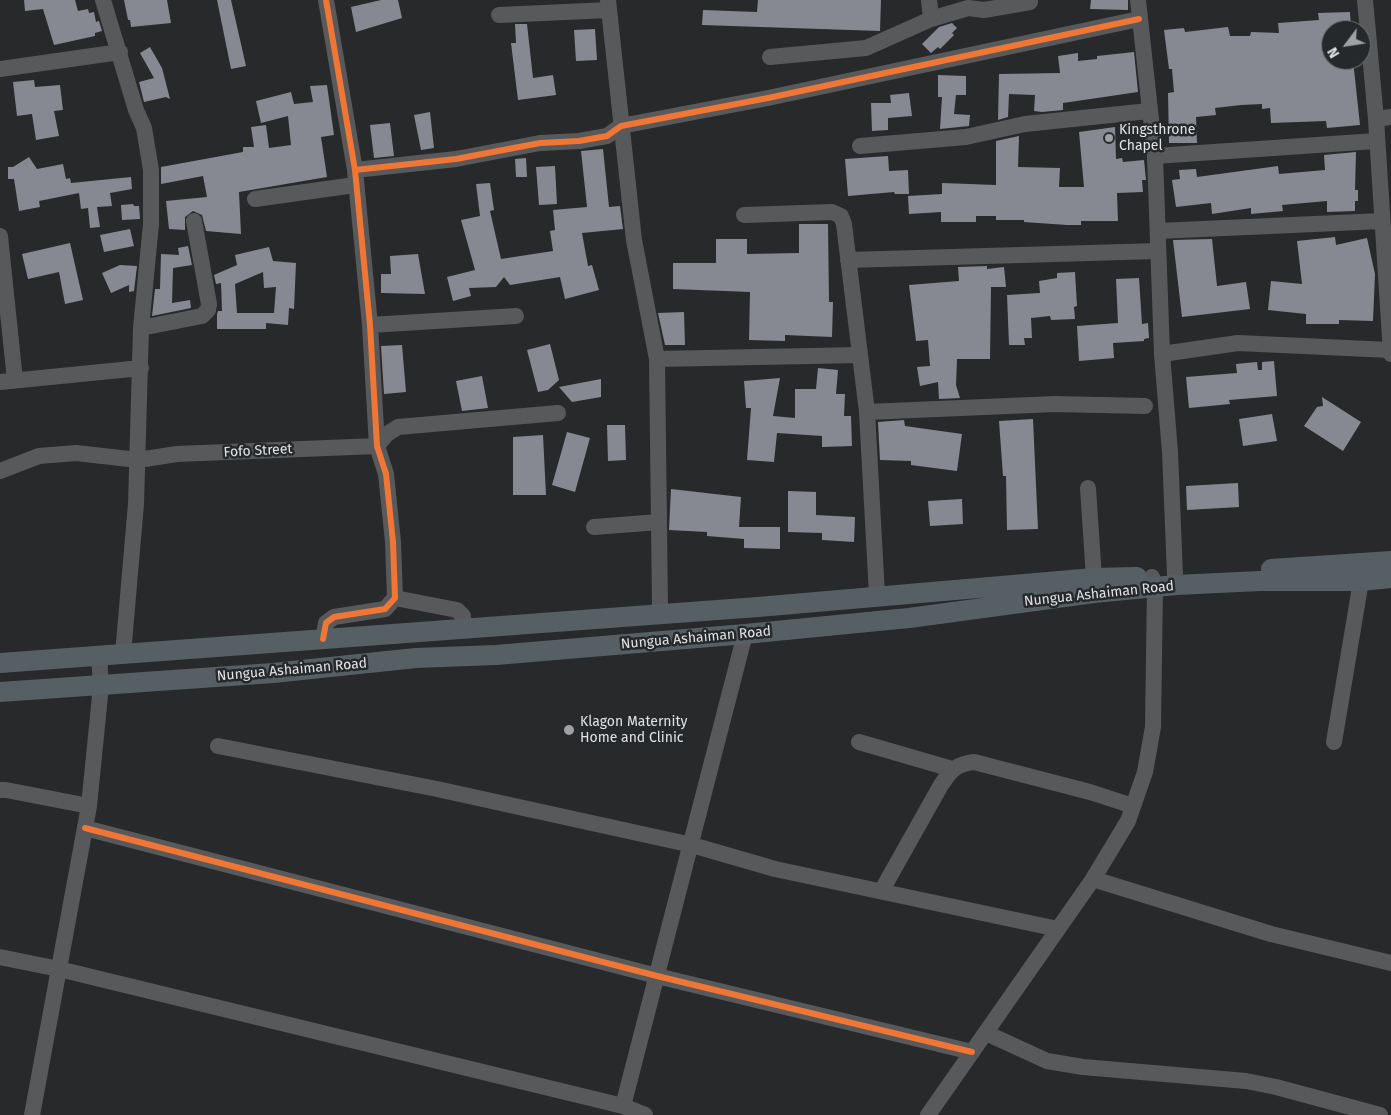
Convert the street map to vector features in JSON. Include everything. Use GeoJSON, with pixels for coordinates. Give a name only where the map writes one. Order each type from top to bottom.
{"type":"FeatureCollection","features":[{"type":"Feature","properties":{"kind":"main road","name":"Nungua Ashaiman Road"},"geometry":{"type":"LineString","coordinates":[[0,692],[273,673],[416,658],[496,655],[745,634],[909,618],[1094,593],[1153,582],[1175,575],[1391,561]]}},
{"type":"Feature","properties":{"kind":"main road","name":"Nungua Ashaiman Road"},"geometry":{"type":"LineString","coordinates":[[0,663],[656,613],[758,607],[877,594],[1094,578],[1153,582],[1361,581],[1391,578]]}},
{"type":"Feature","properties":{"kind":"street"},"geometry":{"type":"LineString","coordinates":[[103,0],[136,110],[144,128],[151,170],[150,224],[141,328],[138,460],[123,654]]}},
{"type":"Feature","properties":{"kind":"street"},"geometry":{"type":"LineString","coordinates":[[323,639],[326,623],[334,617],[385,609],[395,598],[393,542],[386,474],[378,446],[370,325],[355,178],[326,0]]}},
{"type":"Feature","properties":{"kind":"street"},"geometry":{"type":"LineString","coordinates":[[929,0],[931,19]]}},
{"type":"Feature","properties":{"kind":"street"},"geometry":{"type":"LineString","coordinates":[[1138,0],[1155,156],[1162,354],[1170,452],[1175,575]]}},
{"type":"Feature","properties":{"kind":"street"},"geometry":{"type":"LineString","coordinates":[[1365,0],[1383,118],[1376,141],[1386,195],[1382,221],[1391,354]]}},
{"type":"Feature","properties":{"kind":"street"},"geometry":{"type":"LineString","coordinates":[[770,57],[866,48],[967,4],[984,10],[1030,2]]}},
{"type":"Feature","properties":{"kind":"street"},"geometry":{"type":"LineString","coordinates":[[499,15],[609,5],[634,240],[657,359],[660,606],[656,613]]}},
{"type":"Feature","properties":{"kind":"street"},"geometry":{"type":"LineString","coordinates":[[255,199],[540,143],[580,141],[607,136],[622,126],[776,96],[1139,19]]}},
{"type":"Feature","properties":{"kind":"street"},"geometry":{"type":"LineString","coordinates":[[0,69],[120,52]]}},
{"type":"Feature","properties":{"kind":"street"},"geometry":{"type":"LineString","coordinates":[[860,146],[966,136],[1025,124],[1149,111]]}},
{"type":"Feature","properties":{"kind":"street"},"geometry":{"type":"LineString","coordinates":[[1155,156],[1376,141]]}},
{"type":"Feature","properties":{"kind":"street"},"geometry":{"type":"LineString","coordinates":[[744,215],[832,212],[841,216],[844,224],[866,412],[877,594]]}},
{"type":"Feature","properties":{"kind":"street"},"geometry":{"type":"LineString","coordinates":[[141,328],[202,316],[208,310],[209,304],[194,221]]}},
{"type":"Feature","properties":{"kind":"street"},"geometry":{"type":"LineString","coordinates":[[1158,231],[1382,221]]}},
{"type":"Feature","properties":{"kind":"street"},"geometry":{"type":"LineString","coordinates":[[0,240],[8,381],[141,368]]}},
{"type":"Feature","properties":{"kind":"street"},"geometry":{"type":"LineString","coordinates":[[848,260],[1158,251]]}},
{"type":"Feature","properties":{"kind":"street"},"geometry":{"type":"LineString","coordinates":[[370,325],[516,316]]}},
{"type":"Feature","properties":{"kind":"street"},"geometry":{"type":"LineString","coordinates":[[1162,354],[1238,343],[1390,350]]}},
{"type":"Feature","properties":{"kind":"street"},"geometry":{"type":"LineString","coordinates":[[657,359],[860,355]]}},
{"type":"Feature","properties":{"kind":"street"},"geometry":{"type":"LineString","coordinates":[[866,412],[1055,404],[1145,406]]}},
{"type":"Feature","properties":{"kind":"street"},"geometry":{"type":"LineString","coordinates":[[378,446],[387,434],[398,427],[417,427],[558,413]]}},
{"type":"Feature","properties":{"kind":"street","name":"Fofo Street"},"geometry":{"type":"LineString","coordinates":[[0,471],[39,456],[76,453],[138,460],[177,454],[378,446]]}},
{"type":"Feature","properties":{"kind":"street"},"geometry":{"type":"LineString","coordinates":[[1088,488],[1094,578]]}},
{"type":"Feature","properties":{"kind":"street"},"geometry":{"type":"LineString","coordinates":[[594,527],[659,522]]}},
{"type":"Feature","properties":{"kind":"street"},"geometry":{"type":"LineString","coordinates":[[1334,742],[1361,581]]}},
{"type":"Feature","properties":{"kind":"street"},"geometry":{"type":"LineString","coordinates":[[928,1115],[1093,879],[1128,821],[1145,772],[1153,727],[1153,582]]}},
{"type":"Feature","properties":{"kind":"street"},"geometry":{"type":"LineString","coordinates":[[395,598],[457,610],[462,616],[462,629]]}},
{"type":"Feature","properties":{"kind":"street"},"geometry":{"type":"LineString","coordinates":[[624,1106],[745,634]]}},
{"type":"Feature","properties":{"kind":"street"},"geometry":{"type":"LineString","coordinates":[[32,1115],[86,828],[101,686],[99,655]]}},
{"type":"Feature","properties":{"kind":"street"},"geometry":{"type":"LineString","coordinates":[[859,742],[952,769]]}},
{"type":"Feature","properties":{"kind":"street"},"geometry":{"type":"LineString","coordinates":[[218,746],[437,789],[692,845],[775,869],[882,890],[1058,929]]}},
{"type":"Feature","properties":{"kind":"street"},"geometry":{"type":"LineString","coordinates":[[882,890],[952,769],[960,764],[974,762],[1090,792],[1133,806]]}},
{"type":"Feature","properties":{"kind":"street"},"geometry":{"type":"LineString","coordinates":[[0,790],[89,806]]}},
{"type":"Feature","properties":{"kind":"street"},"geometry":{"type":"LineString","coordinates":[[86,828],[657,976],[972,1052]]}},
{"type":"Feature","properties":{"kind":"street"},"geometry":{"type":"LineString","coordinates":[[1093,879],[1271,934],[1391,963]]}},
{"type":"Feature","properties":{"kind":"street"},"geometry":{"type":"LineString","coordinates":[[0,957],[59,969],[624,1106],[645,1115]]}},
{"type":"Feature","properties":{"kind":"street"},"geometry":{"type":"LineString","coordinates":[[986,1033],[1047,1061],[1093,1068],[1246,1081],[1276,1087],[1380,1115]]}},
{"type":"Feature","properties":{"kind":"building"},"geometry":{"type":"Polygon","coordinates":[[[24,0],[75,0],[78,11],[88,9],[89,13],[94,12],[96,22],[99,21],[102,31],[95,33],[95,36],[54,45],[43,9],[25,11],[24,0]]]}},
{"type":"Feature","properties":{"kind":"building"},"geometry":{"type":"Polygon","coordinates":[[[124,0],[167,0],[171,23],[131,27],[124,0]]]}},
{"type":"Feature","properties":{"kind":"building"},"geometry":{"type":"Polygon","coordinates":[[[217,0],[231,0],[246,66],[231,69],[217,0]]]}},
{"type":"Feature","properties":{"kind":"building"},"geometry":{"type":"Polygon","coordinates":[[[381,0],[398,0],[402,18],[356,32],[351,7],[381,0]]]}},
{"type":"Feature","properties":{"kind":"building"},"geometry":{"type":"Polygon","coordinates":[[[758,0],[881,0],[880,31],[702,25],[703,10],[757,12],[758,0]]]}},
{"type":"Feature","properties":{"kind":"building"},"geometry":{"type":"Polygon","coordinates":[[[1091,0],[1128,0],[1128,10],[1090,9],[1091,0]]]}},
{"type":"Feature","properties":{"kind":"building"},"geometry":{"type":"Polygon","coordinates":[[[1350,12],[1350,20],[1321,20],[1321,70],[1354,70],[1360,125],[1327,128],[1326,121],[1271,123],[1270,108],[1262,109],[1262,104],[1241,105],[1215,108],[1216,115],[1196,117],[1197,143],[1169,143],[1168,93],[1174,92],[1172,69],[1169,69],[1164,30],[1184,28],[1185,32],[1228,27],[1230,36],[1250,36],[1251,32],[1279,33],[1278,23],[1319,20],[1318,13],[1350,12]]]}},
{"type":"Feature","properties":{"kind":"building"},"geometry":{"type":"Polygon","coordinates":[[[952,23],[957,28],[952,33],[954,35],[940,49],[938,47],[931,53],[922,44],[939,27],[952,23]]]}},
{"type":"Feature","properties":{"kind":"building"},"geometry":{"type":"Polygon","coordinates":[[[515,24],[527,24],[533,78],[553,75],[556,95],[518,100],[511,43],[516,43],[515,24]]]}},
{"type":"Feature","properties":{"kind":"building"},"geometry":{"type":"Polygon","coordinates":[[[595,29],[597,60],[576,61],[574,30],[595,29]]]}},
{"type":"Feature","properties":{"kind":"building"},"geometry":{"type":"Polygon","coordinates":[[[150,47],[162,68],[170,99],[166,97],[144,102],[139,82],[154,78],[140,53],[150,47]]]}},
{"type":"Feature","properties":{"kind":"building"},"geometry":{"type":"Polygon","coordinates":[[[1134,52],[1138,92],[1063,103],[1063,110],[1042,112],[1034,111],[1035,95],[1009,94],[1008,117],[998,120],[999,74],[1060,73],[1058,56],[1078,53],[1078,61],[1097,59],[1097,56],[1134,52]]]}},
{"type":"Feature","properties":{"kind":"building"},"geometry":{"type":"Polygon","coordinates":[[[938,75],[966,76],[966,95],[956,95],[954,114],[970,115],[969,126],[940,129],[942,97],[938,97],[938,75]]]}},
{"type":"Feature","properties":{"kind":"building"},"geometry":{"type":"Polygon","coordinates":[[[34,80],[35,87],[60,85],[63,110],[54,111],[59,136],[36,140],[32,114],[17,116],[13,82],[34,80]]]}},
{"type":"Feature","properties":{"kind":"building"},"geometry":{"type":"Polygon","coordinates":[[[327,85],[334,135],[321,137],[327,177],[239,192],[241,234],[206,231],[202,215],[193,211],[185,217],[185,230],[169,229],[166,201],[207,197],[203,176],[161,184],[161,167],[243,152],[243,147],[254,147],[251,127],[266,125],[269,148],[291,145],[288,116],[261,123],[256,101],[291,92],[294,104],[313,102],[310,86],[327,85]]]}},
{"type":"Feature","properties":{"kind":"building"},"geometry":{"type":"Polygon","coordinates":[[[909,93],[912,116],[888,118],[888,130],[872,131],[871,103],[891,103],[890,95],[909,93]]]}},
{"type":"Feature","properties":{"kind":"building"},"geometry":{"type":"Polygon","coordinates":[[[430,112],[434,148],[421,150],[414,115],[430,112]]]}},
{"type":"Feature","properties":{"kind":"building"},"geometry":{"type":"Polygon","coordinates":[[[390,123],[394,156],[374,158],[370,125],[390,123]]]}},
{"type":"Feature","properties":{"kind":"building"},"geometry":{"type":"Polygon","coordinates":[[[1115,127],[1116,159],[1122,158],[1123,162],[1144,160],[1146,180],[1142,180],[1143,192],[1117,193],[1118,221],[1081,221],[1081,225],[1067,225],[1024,222],[1024,220],[996,220],[996,216],[976,216],[976,222],[941,222],[941,212],[909,214],[908,196],[942,194],[942,183],[996,185],[996,141],[1019,136],[1018,167],[1060,168],[1059,187],[1084,187],[1079,132],[1115,127]]]}},
{"type":"Feature","properties":{"kind":"building"},"geometry":{"type":"Polygon","coordinates":[[[603,149],[609,207],[620,206],[623,229],[582,233],[588,266],[592,265],[599,290],[565,299],[560,277],[510,285],[504,277],[496,287],[469,288],[471,296],[453,301],[447,277],[475,270],[461,220],[480,216],[476,184],[490,183],[494,210],[490,211],[501,259],[553,251],[550,231],[555,230],[553,210],[587,207],[581,151],[603,149]]]}},
{"type":"Feature","properties":{"kind":"building"},"geometry":{"type":"Polygon","coordinates":[[[1356,152],[1355,190],[1358,190],[1358,201],[1355,201],[1355,211],[1327,212],[1327,201],[1282,205],[1283,211],[1251,214],[1251,208],[1212,214],[1211,203],[1176,207],[1172,180],[1180,179],[1179,170],[1196,169],[1197,177],[1278,166],[1279,174],[1325,170],[1324,155],[1356,152]]]}},
{"type":"Feature","properties":{"kind":"building"},"geometry":{"type":"Polygon","coordinates":[[[888,156],[889,171],[908,170],[909,194],[895,194],[894,192],[848,196],[845,159],[888,156]]]}},
{"type":"Feature","properties":{"kind":"building"},"geometry":{"type":"Polygon","coordinates":[[[29,157],[37,169],[63,164],[66,179],[70,178],[71,183],[131,177],[132,189],[110,193],[112,206],[97,207],[100,227],[90,228],[88,208],[81,209],[79,193],[39,201],[40,207],[19,211],[14,179],[8,179],[8,167],[13,167],[29,157]]]}},
{"type":"Feature","properties":{"kind":"building"},"geometry":{"type":"Polygon","coordinates":[[[526,158],[527,177],[516,177],[515,159],[526,158]]]}},
{"type":"Feature","properties":{"kind":"building"},"geometry":{"type":"Polygon","coordinates":[[[555,166],[557,204],[539,205],[536,167],[555,166]]]}},
{"type":"Feature","properties":{"kind":"building"},"geometry":{"type":"Polygon","coordinates":[[[133,204],[134,206],[139,206],[140,219],[122,220],[121,205],[133,204]]]}},
{"type":"Feature","properties":{"kind":"building"},"geometry":{"type":"Polygon","coordinates":[[[799,224],[828,224],[829,302],[833,302],[832,337],[785,335],[785,341],[749,340],[750,292],[673,289],[673,263],[716,263],[716,239],[747,239],[747,254],[799,253],[799,224]]]}},
{"type":"Feature","properties":{"kind":"building"},"geometry":{"type":"Polygon","coordinates":[[[130,229],[134,246],[104,252],[100,235],[130,229]]]}},
{"type":"Feature","properties":{"kind":"building"},"geometry":{"type":"Polygon","coordinates":[[[1335,237],[1336,245],[1367,238],[1375,274],[1373,321],[1339,320],[1339,324],[1306,324],[1306,314],[1268,310],[1271,281],[1302,284],[1297,241],[1335,237]]]}},
{"type":"Feature","properties":{"kind":"building"},"geometry":{"type":"Polygon","coordinates":[[[1212,239],[1217,286],[1246,282],[1250,309],[1182,317],[1173,240],[1212,239]]]}},
{"type":"Feature","properties":{"kind":"building"},"geometry":{"type":"Polygon","coordinates":[[[70,243],[83,300],[65,304],[59,272],[28,279],[22,254],[70,243]]]}},
{"type":"Feature","properties":{"kind":"building"},"geometry":{"type":"Polygon","coordinates":[[[188,246],[192,265],[173,268],[172,303],[190,300],[191,308],[152,316],[155,289],[160,289],[161,254],[179,255],[178,248],[188,246]]]}},
{"type":"Feature","properties":{"kind":"building"},"geometry":{"type":"Polygon","coordinates":[[[269,247],[273,261],[296,263],[294,309],[289,308],[288,325],[266,323],[266,329],[217,329],[217,314],[218,311],[222,311],[221,283],[216,284],[214,275],[237,265],[235,255],[269,247]],[[263,272],[235,284],[237,313],[274,313],[276,287],[264,288],[263,272]]]}},
{"type":"Feature","properties":{"kind":"building"},"geometry":{"type":"Polygon","coordinates":[[[418,254],[425,294],[381,293],[381,274],[391,274],[390,256],[418,254]]]}},
{"type":"Feature","properties":{"kind":"building"},"geometry":{"type":"Polygon","coordinates":[[[120,265],[137,266],[134,291],[129,292],[129,285],[111,293],[102,273],[120,265]]]}},
{"type":"Feature","properties":{"kind":"building"},"geometry":{"type":"Polygon","coordinates":[[[987,266],[987,269],[1004,267],[1006,287],[991,287],[990,359],[957,359],[956,385],[960,398],[939,399],[938,382],[920,386],[917,367],[930,366],[928,340],[916,341],[909,285],[959,281],[958,267],[987,266]]]}},
{"type":"Feature","properties":{"kind":"building"},"geometry":{"type":"Polygon","coordinates":[[[1075,272],[1077,306],[1074,307],[1075,319],[1051,320],[1050,316],[1031,318],[1032,338],[1024,338],[1025,345],[1009,345],[1007,295],[1040,293],[1039,281],[1057,278],[1057,273],[1075,272]]]}},
{"type":"Feature","properties":{"kind":"building"},"geometry":{"type":"Polygon","coordinates":[[[1139,278],[1142,324],[1148,323],[1149,338],[1144,339],[1144,341],[1113,343],[1114,358],[1079,361],[1077,326],[1118,323],[1116,279],[1139,278]]]}},
{"type":"Feature","properties":{"kind":"building"},"geometry":{"type":"Polygon","coordinates":[[[684,312],[685,345],[665,345],[658,313],[684,312]]]}},
{"type":"Feature","properties":{"kind":"building"},"geometry":{"type":"Polygon","coordinates":[[[550,344],[559,380],[548,390],[538,392],[527,350],[550,344]]]}},
{"type":"Feature","properties":{"kind":"building"},"geometry":{"type":"Polygon","coordinates":[[[402,345],[406,392],[384,394],[381,346],[402,345]]]}},
{"type":"Feature","properties":{"kind":"building"},"geometry":{"type":"Polygon","coordinates":[[[1274,361],[1277,396],[1229,400],[1230,404],[1189,408],[1186,377],[1237,373],[1236,364],[1257,362],[1258,370],[1262,370],[1262,362],[1274,361]]]}},
{"type":"Feature","properties":{"kind":"building"},"geometry":{"type":"Polygon","coordinates":[[[818,368],[838,370],[836,394],[845,394],[844,416],[851,416],[852,446],[822,447],[822,436],[777,433],[774,462],[747,460],[751,408],[746,408],[744,381],[780,378],[773,416],[795,418],[795,389],[816,389],[818,368]]]}},
{"type":"Feature","properties":{"kind":"building"},"geometry":{"type":"Polygon","coordinates":[[[482,376],[488,408],[462,411],[456,381],[482,376]]]}},
{"type":"Feature","properties":{"kind":"building"},"geometry":{"type":"Polygon","coordinates":[[[601,379],[601,397],[572,402],[559,387],[601,379]]]}},
{"type":"Feature","properties":{"kind":"building"},"geometry":{"type":"Polygon","coordinates":[[[1322,397],[1361,422],[1343,451],[1304,426],[1317,407],[1323,406],[1322,397]]]}},
{"type":"Feature","properties":{"kind":"building"},"geometry":{"type":"Polygon","coordinates":[[[1272,414],[1277,441],[1243,446],[1239,419],[1272,414]]]}},
{"type":"Feature","properties":{"kind":"building"},"geometry":{"type":"Polygon","coordinates":[[[1033,419],[1038,529],[1007,530],[1006,476],[1003,476],[999,421],[1033,419]]]}},
{"type":"Feature","properties":{"kind":"building"},"geometry":{"type":"Polygon","coordinates":[[[904,420],[905,426],[962,434],[957,471],[911,465],[911,461],[880,460],[878,422],[904,420]]]}},
{"type":"Feature","properties":{"kind":"building"},"geometry":{"type":"Polygon","coordinates":[[[607,425],[625,425],[626,460],[608,461],[607,425]]]}},
{"type":"Feature","properties":{"kind":"building"},"geometry":{"type":"Polygon","coordinates":[[[567,432],[590,438],[575,492],[552,485],[567,432]]]}},
{"type":"Feature","properties":{"kind":"building"},"geometry":{"type":"Polygon","coordinates":[[[543,435],[546,495],[513,495],[513,437],[543,435]]]}},
{"type":"Feature","properties":{"kind":"building"},"geometry":{"type":"Polygon","coordinates":[[[1238,483],[1239,507],[1187,510],[1186,486],[1238,483]]]}},
{"type":"Feature","properties":{"kind":"building"},"geometry":{"type":"Polygon","coordinates":[[[671,489],[741,497],[739,527],[780,527],[780,549],[744,548],[744,539],[707,536],[707,532],[669,530],[671,489]]]}},
{"type":"Feature","properties":{"kind":"building"},"geometry":{"type":"Polygon","coordinates":[[[788,491],[816,492],[816,515],[855,517],[854,542],[822,540],[822,533],[788,532],[788,491]]]}},
{"type":"Feature","properties":{"kind":"building"},"geometry":{"type":"Polygon","coordinates":[[[962,499],[963,524],[930,526],[928,501],[962,499]]]}},
{"type":"Feature","properties":{"kind":"cycle path"},"geometry":{"type":"LineString","coordinates":[[323,639],[326,623],[334,617],[385,609],[395,598],[393,542],[386,474],[377,446],[370,325],[355,170],[326,0]]}},
{"type":"Feature","properties":{"kind":"cycle path"},"geometry":{"type":"LineString","coordinates":[[355,170],[456,159],[540,143],[579,141],[607,136],[621,126],[768,98],[1139,19]]}},
{"type":"Feature","properties":{"kind":"cycle path"},"geometry":{"type":"LineString","coordinates":[[85,828],[657,976],[972,1052]]}},
{"type":"Feature","properties":{"kind":"place","name":"Kingsthrone Chapel"},"geometry":{"type":"Point","coordinates":[1109,138]}},
{"type":"Feature","properties":{"kind":"place","name":"Klagon Maternity Home and Clinic"},"geometry":{"type":"Point","coordinates":[569,730]}}]}
